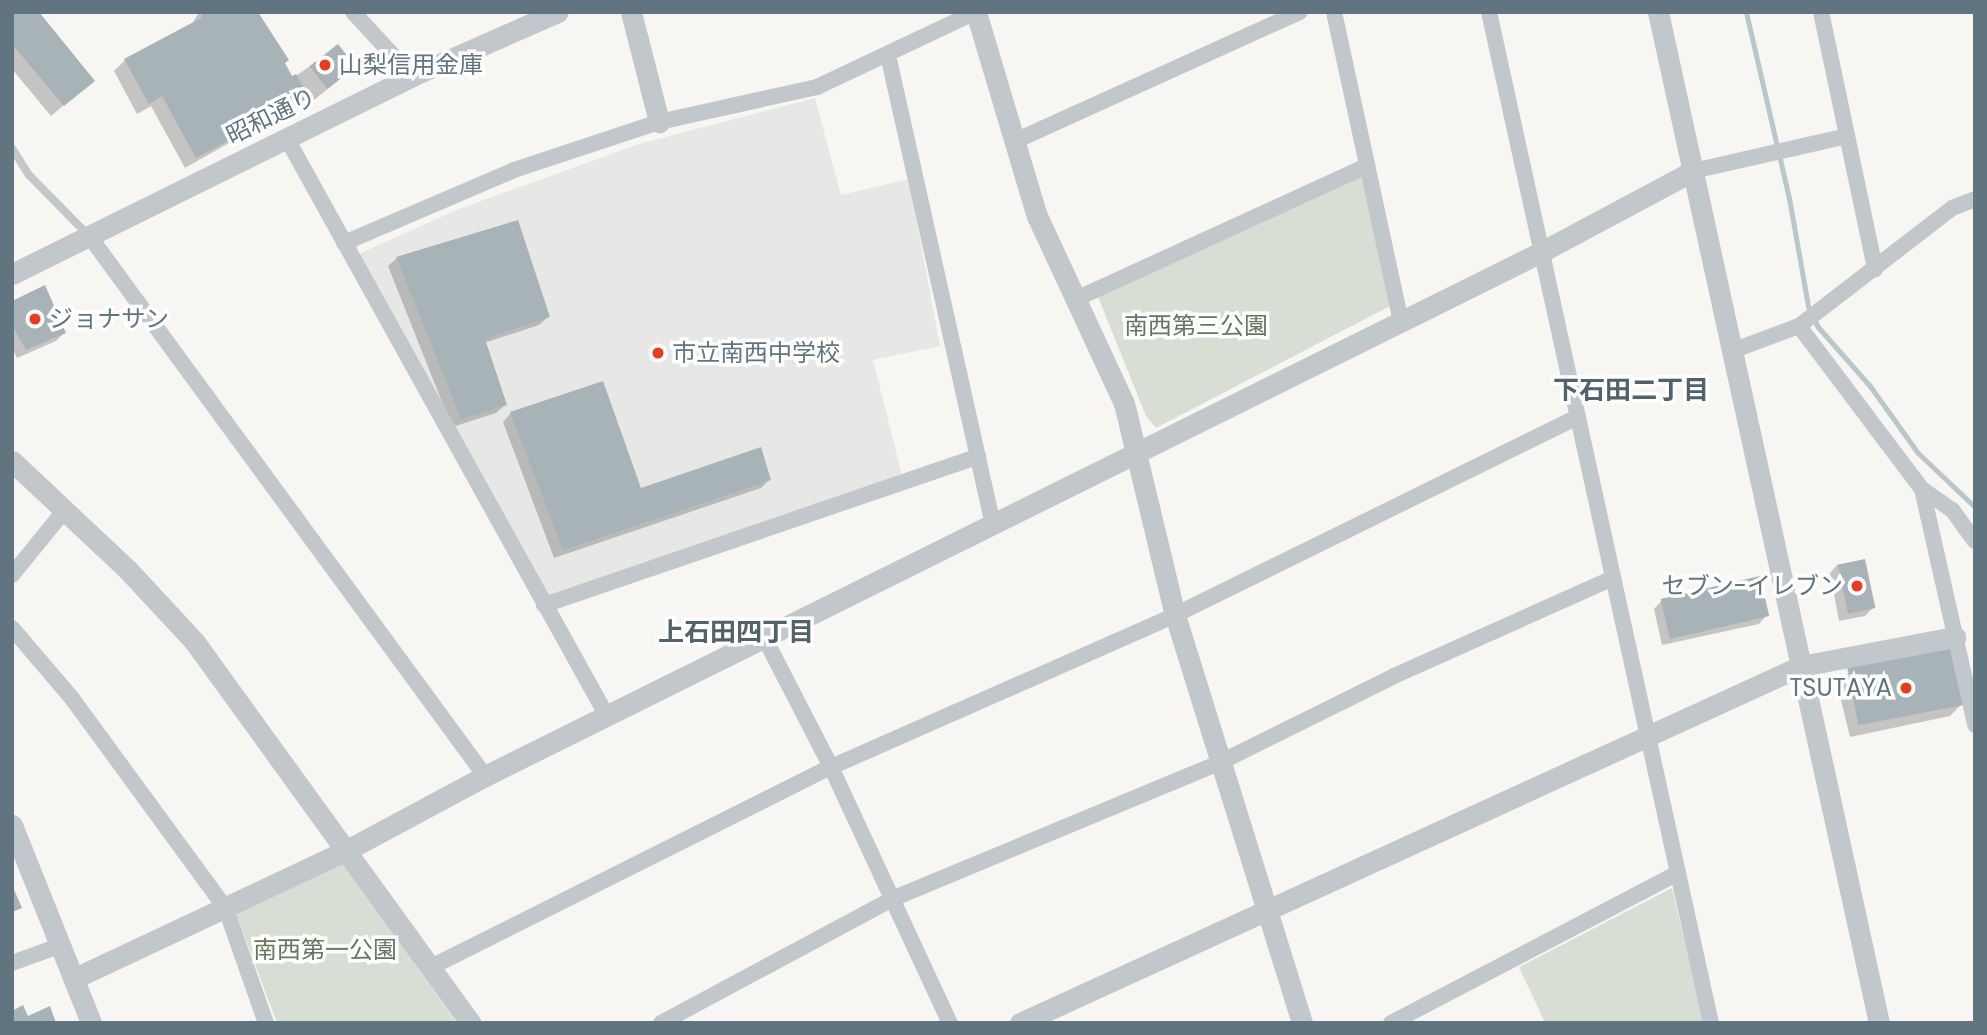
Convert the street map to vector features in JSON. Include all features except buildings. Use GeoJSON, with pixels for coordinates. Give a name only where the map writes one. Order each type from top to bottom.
{"type":"FeatureCollection","features":[{"type":"Feature","properties":{"kind":"street"},"geometry":{"type":"LineString","coordinates":[[353,12],[412,76]]}},
{"type":"Feature","properties":{"kind":"street","name":"昭和通り"},"geometry":{"type":"LineString","coordinates":[[12,274],[412,76],[558,12]]}},
{"type":"Feature","properties":{"kind":"street"},"geometry":{"type":"LineString","coordinates":[[631,12],[659,122]]}},
{"type":"Feature","properties":{"kind":"street"},"geometry":{"type":"LineString","coordinates":[[344,243],[514,170],[659,122],[817,87],[976,12],[1037,216],[1124,403],[1175,615],[1303,1023]]}},
{"type":"Feature","properties":{"kind":"street"},"geometry":{"type":"LineString","coordinates":[[1013,142],[1300,12]]}},
{"type":"Feature","properties":{"kind":"street"},"geometry":{"type":"LineString","coordinates":[[1334,12],[1401,322]]}},
{"type":"Feature","properties":{"kind":"street"},"geometry":{"type":"LineString","coordinates":[[1489,12],[1613,578],[1645,737],[1711,1023]]}},
{"type":"Feature","properties":{"kind":"street"},"geometry":{"type":"LineString","coordinates":[[1658,12],[1879,1023]]}},
{"type":"Feature","properties":{"kind":"street"},"geometry":{"type":"LineString","coordinates":[[1821,12],[1875,269]]}},
{"type":"Feature","properties":{"kind":"street"},"geometry":{"type":"LineString","coordinates":[[888,55],[993,526]]}},
{"type":"Feature","properties":{"kind":"street"},"geometry":{"type":"LineString","coordinates":[[75,978],[347,850],[485,776],[1138,455],[1693,171],[1847,136]]}},
{"type":"Feature","properties":{"kind":"street"},"geometry":{"type":"LineString","coordinates":[[286,137],[607,716]]}},
{"type":"Feature","properties":{"kind":"street"},"geometry":{"type":"LineString","coordinates":[[1076,299],[1367,166]]}},
{"type":"Feature","properties":{"kind":"street"},"geometry":{"type":"LineString","coordinates":[[1732,351],[1801,325],[1952,208],[1975,200]]}},
{"type":"Feature","properties":{"kind":"street"},"geometry":{"type":"LineString","coordinates":[[90,237],[485,776]]}},
{"type":"Feature","properties":{"kind":"street"},"geometry":{"type":"LineString","coordinates":[[1801,325],[1922,489],[1953,512],[1975,541]]}},
{"type":"Feature","properties":{"kind":"street"},"geometry":{"type":"LineString","coordinates":[[431,967],[831,767],[1175,615],[1577,417]]}},
{"type":"Feature","properties":{"kind":"street"},"geometry":{"type":"LineString","coordinates":[[544,605],[978,456]]}},
{"type":"Feature","properties":{"kind":"street"},"geometry":{"type":"LineString","coordinates":[[12,461],[194,640],[471,1023]]}},
{"type":"Feature","properties":{"kind":"street"},"geometry":{"type":"LineString","coordinates":[[1922,489],[1975,725]]}},
{"type":"Feature","properties":{"kind":"street"},"geometry":{"type":"LineString","coordinates":[[12,575],[64,511]]}},
{"type":"Feature","properties":{"kind":"street"},"geometry":{"type":"LineString","coordinates":[[661,1023],[892,899],[1223,761],[1394,676],[1613,578]]}},
{"type":"Feature","properties":{"kind":"street"},"geometry":{"type":"LineString","coordinates":[[12,628],[71,697],[226,909],[266,1023]]}},
{"type":"Feature","properties":{"kind":"street"},"geometry":{"type":"LineString","coordinates":[[1020,1023],[1801,666],[1955,637]]}},
{"type":"Feature","properties":{"kind":"street"},"geometry":{"type":"LineString","coordinates":[[765,639],[831,767],[950,1023]]}},
{"type":"Feature","properties":{"kind":"street"},"geometry":{"type":"LineString","coordinates":[[12,825],[91,1023]]}},
{"type":"Feature","properties":{"kind":"street"},"geometry":{"type":"LineString","coordinates":[[1391,1023],[1678,873]]}},
{"type":"Feature","properties":{"kind":"street"},"geometry":{"type":"LineString","coordinates":[[12,962],[62,946]]}},
{"type":"Feature","properties":{"kind":"lane"},"geometry":{"type":"LineString","coordinates":[[12,148],[29,175],[90,237]]}},
{"type":"Feature","properties":{"kind":"shaded area","name":"市立南西中学校"},"geometry":{"type":"Polygon","coordinates":[[[815,98],[841,195],[909,179],[940,346],[873,360],[902,475],[546,598],[357,260],[361,253],[459,209],[639,144],[815,98]]]}},
{"type":"Feature","properties":{"kind":"green space","name":"南西第三公園"},"geometry":{"type":"Polygon","coordinates":[[[1364,172],[1394,304],[1156,428],[1146,416],[1096,292],[1364,172]]]}},
{"type":"Feature","properties":{"kind":"green space","name":"南西第一公園"},"geometry":{"type":"Polygon","coordinates":[[[335,859],[349,862],[417,956],[414,963],[457,1023],[277,1023],[237,916],[241,908],[335,859]]]}},
{"type":"Feature","properties":{"kind":"green space"},"geometry":{"type":"Polygon","coordinates":[[[1672,888],[1704,1023],[1545,1023],[1519,967],[1672,888]]]}},
{"type":"Feature","properties":{"kind":"waterway"},"geometry":{"type":"LineString","coordinates":[[1746,12],[1789,198],[1808,306],[1818,327],[1870,386],[1918,453],[1975,507]]}},
{"type":"Feature","properties":{"kind":"place","name":"山梨信用金庫"},"geometry":{"type":"Point","coordinates":[325,65]}},
{"type":"Feature","properties":{"kind":"place","name":"ジョナサン"},"geometry":{"type":"Point","coordinates":[35,319]}},
{"type":"Feature","properties":{"kind":"place","name":"市立南西中学校"},"geometry":{"type":"Point","coordinates":[658,353]}},
{"type":"Feature","properties":{"kind":"place","name":"セブン-イレブン"},"geometry":{"type":"Point","coordinates":[1857,586]}},
{"type":"Feature","properties":{"kind":"place","name":"TSUTAYA"},"geometry":{"type":"Point","coordinates":[1906,688]}},
{"type":"Feature","properties":{"kind":"district","name":"下石田二丁目"},"geometry":{"type":"Point","coordinates":[1631,391]}},
{"type":"Feature","properties":{"kind":"district","name":"上石田四丁目"},"geometry":{"type":"Point","coordinates":[736,633]}}]}
